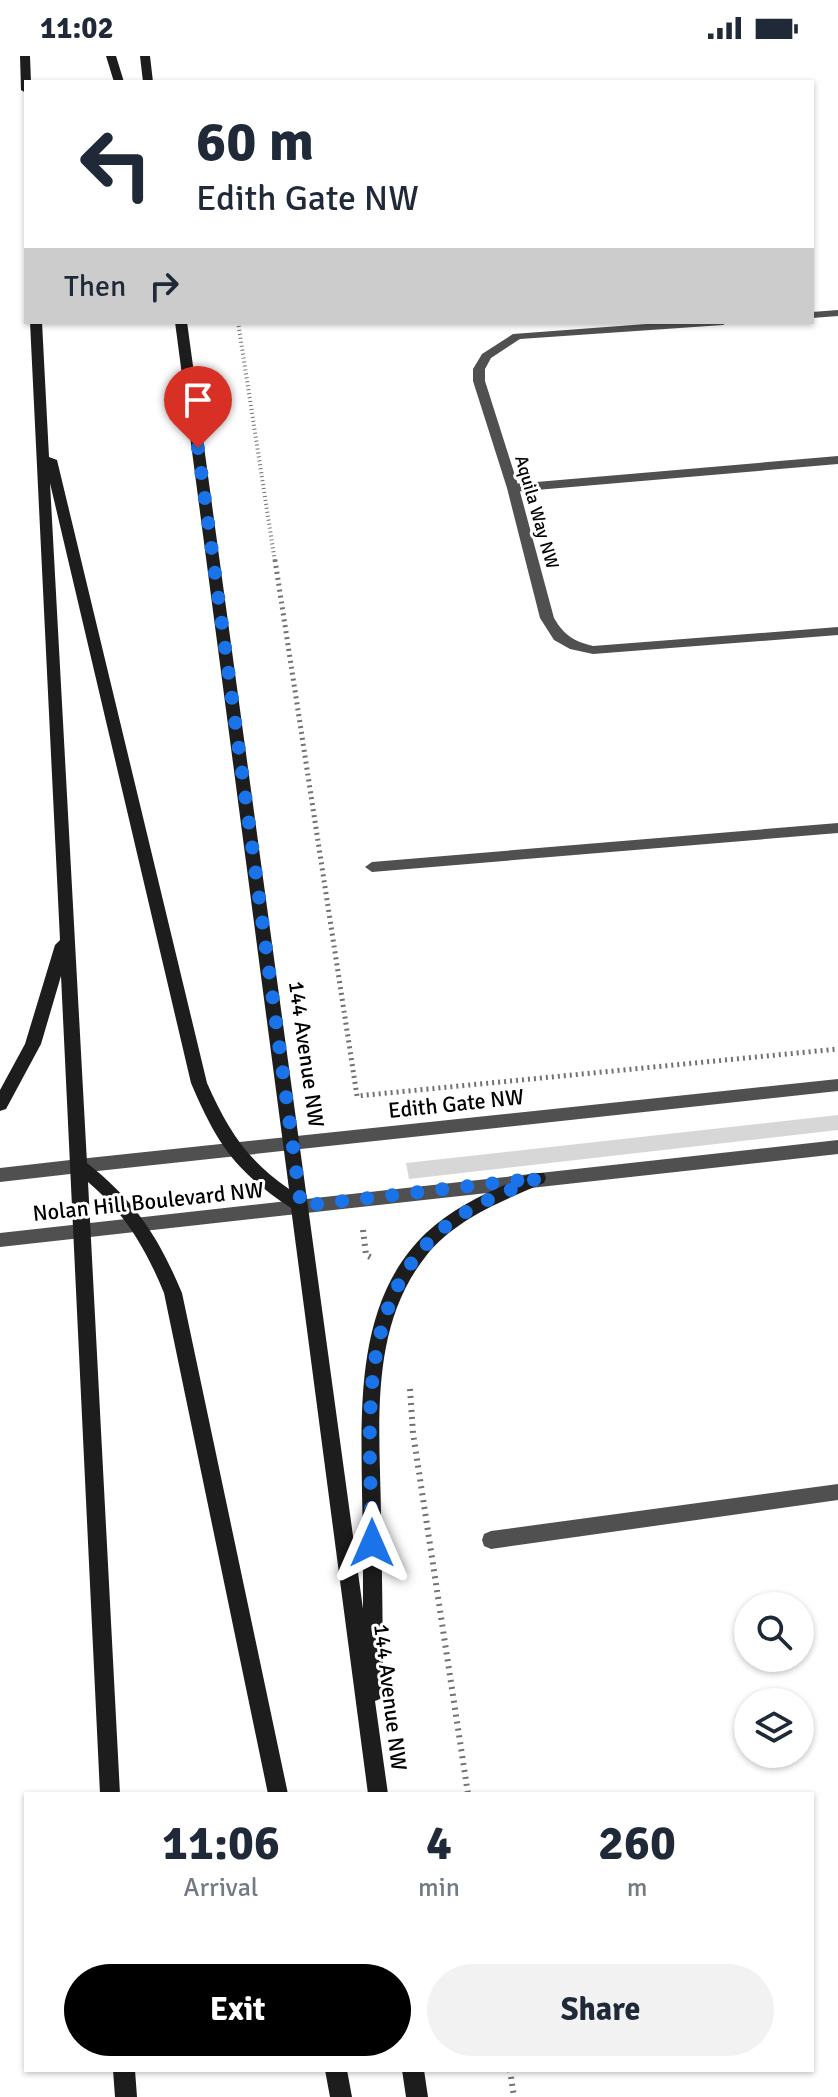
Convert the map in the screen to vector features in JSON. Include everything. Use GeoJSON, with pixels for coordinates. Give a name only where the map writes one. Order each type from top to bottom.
{"type":"FeatureCollection","features":[{"type":"Feature","properties":{"kind":"main road"},"geometry":{"type":"LineString","coordinates":[[25,56],[26,80]]}},
{"type":"Feature","properties":{"kind":"main road"},"geometry":{"type":"LineString","coordinates":[[111,56],[118,80]]}},
{"type":"Feature","properties":{"kind":"main road"},"geometry":{"type":"LineString","coordinates":[[145,56],[148,80]]}},
{"type":"Feature","properties":{"kind":"main road"},"geometry":{"type":"LineString","coordinates":[[36,324],[110,1792]]}},
{"type":"Feature","properties":{"kind":"main road","name":"144 Avenue NW"},"geometry":{"type":"LineString","coordinates":[[181,324],[378,1792]]}},
{"type":"Feature","properties":{"kind":"main road"},"geometry":{"type":"LineString","coordinates":[[41,419],[199,1083],[230,1149],[268,1185],[301,1206]]}},
{"type":"Feature","properties":{"kind":"main road"},"geometry":{"type":"LineString","coordinates":[[0,1105],[33,1044],[68,928]]}},
{"type":"Feature","properties":{"kind":"main road"},"geometry":{"type":"LineString","coordinates":[[79,1166],[123,1202],[142,1224],[158,1256],[182,1327],[278,1792]]}},
{"type":"Feature","properties":{"kind":"main road"},"geometry":{"type":"LineString","coordinates":[[374,1766],[371,1415],[374,1358],[383,1320],[403,1274],[420,1250],[444,1227],[488,1200],[538,1178]]}},
{"type":"Feature","properties":{"kind":"main road"},"geometry":{"type":"LineString","coordinates":[[124,2072],[126,2097]]}},
{"type":"Feature","properties":{"kind":"main road"},"geometry":{"type":"LineString","coordinates":[[336,2072],[341,2097]]}},
{"type":"Feature","properties":{"kind":"main road"},"geometry":{"type":"LineString","coordinates":[[413,2072],[417,2097]]}},
{"type":"Feature","properties":{"kind":"street"},"geometry":{"type":"LineString","coordinates":[[814,315],[838,313]]}},
{"type":"Feature","properties":{"kind":"street","name":"Aquila Way NW"},"geometry":{"type":"LineString","coordinates":[[694,324],[517,336],[486,356],[479,369],[479,381],[513,488],[547,618],[559,637],[575,646],[618,650],[838,631]]}},
{"type":"Feature","properties":{"kind":"street"},"geometry":{"type":"LineString","coordinates":[[513,488],[838,460]]}},
{"type":"Feature","properties":{"kind":"street"},"geometry":{"type":"LineString","coordinates":[[372,867],[838,828]]}},
{"type":"Feature","properties":{"kind":"street","name":"Edith Gate NW"},"geometry":{"type":"LineString","coordinates":[[79,1166],[838,1085]]}},
{"type":"Feature","properties":{"kind":"street"},"geometry":{"type":"LineString","coordinates":[[301,1206],[838,1147]]}},
{"type":"Feature","properties":{"kind":"street","name":"Nolan Hill Boulevard NW"},"geometry":{"type":"LineString","coordinates":[[0,1175],[79,1166]]}},
{"type":"Feature","properties":{"kind":"street","name":"Nolan Hill Boulevard NW"},"geometry":{"type":"LineString","coordinates":[[0,1240],[301,1206]]}},
{"type":"Feature","properties":{"kind":"street"},"geometry":{"type":"LineString","coordinates":[[491,1540],[838,1492]]}},
{"type":"Feature","properties":{"kind":"path"},"geometry":{"type":"LineString","coordinates":[[410,1382],[413,1433],[468,1792]]}},
{"type":"Feature","properties":{"kind":"path"},"geometry":{"type":"LineString","coordinates":[[510,2072],[514,2097]]}},
{"type":"Feature","properties":{"kind":"shaded area"},"geometry":{"type":"Polygon","coordinates":[[[838,1115],[838,1130],[409,1179],[406,1163],[838,1115]]]}},
{"type":"Feature","properties":{"kind":"route"},"geometry":{"type":"LineString","coordinates":[[198,448],[301,1206],[538,1178],[488,1200],[444,1227],[420,1250],[394,1290],[374,1358],[372,1543]]}}]}
